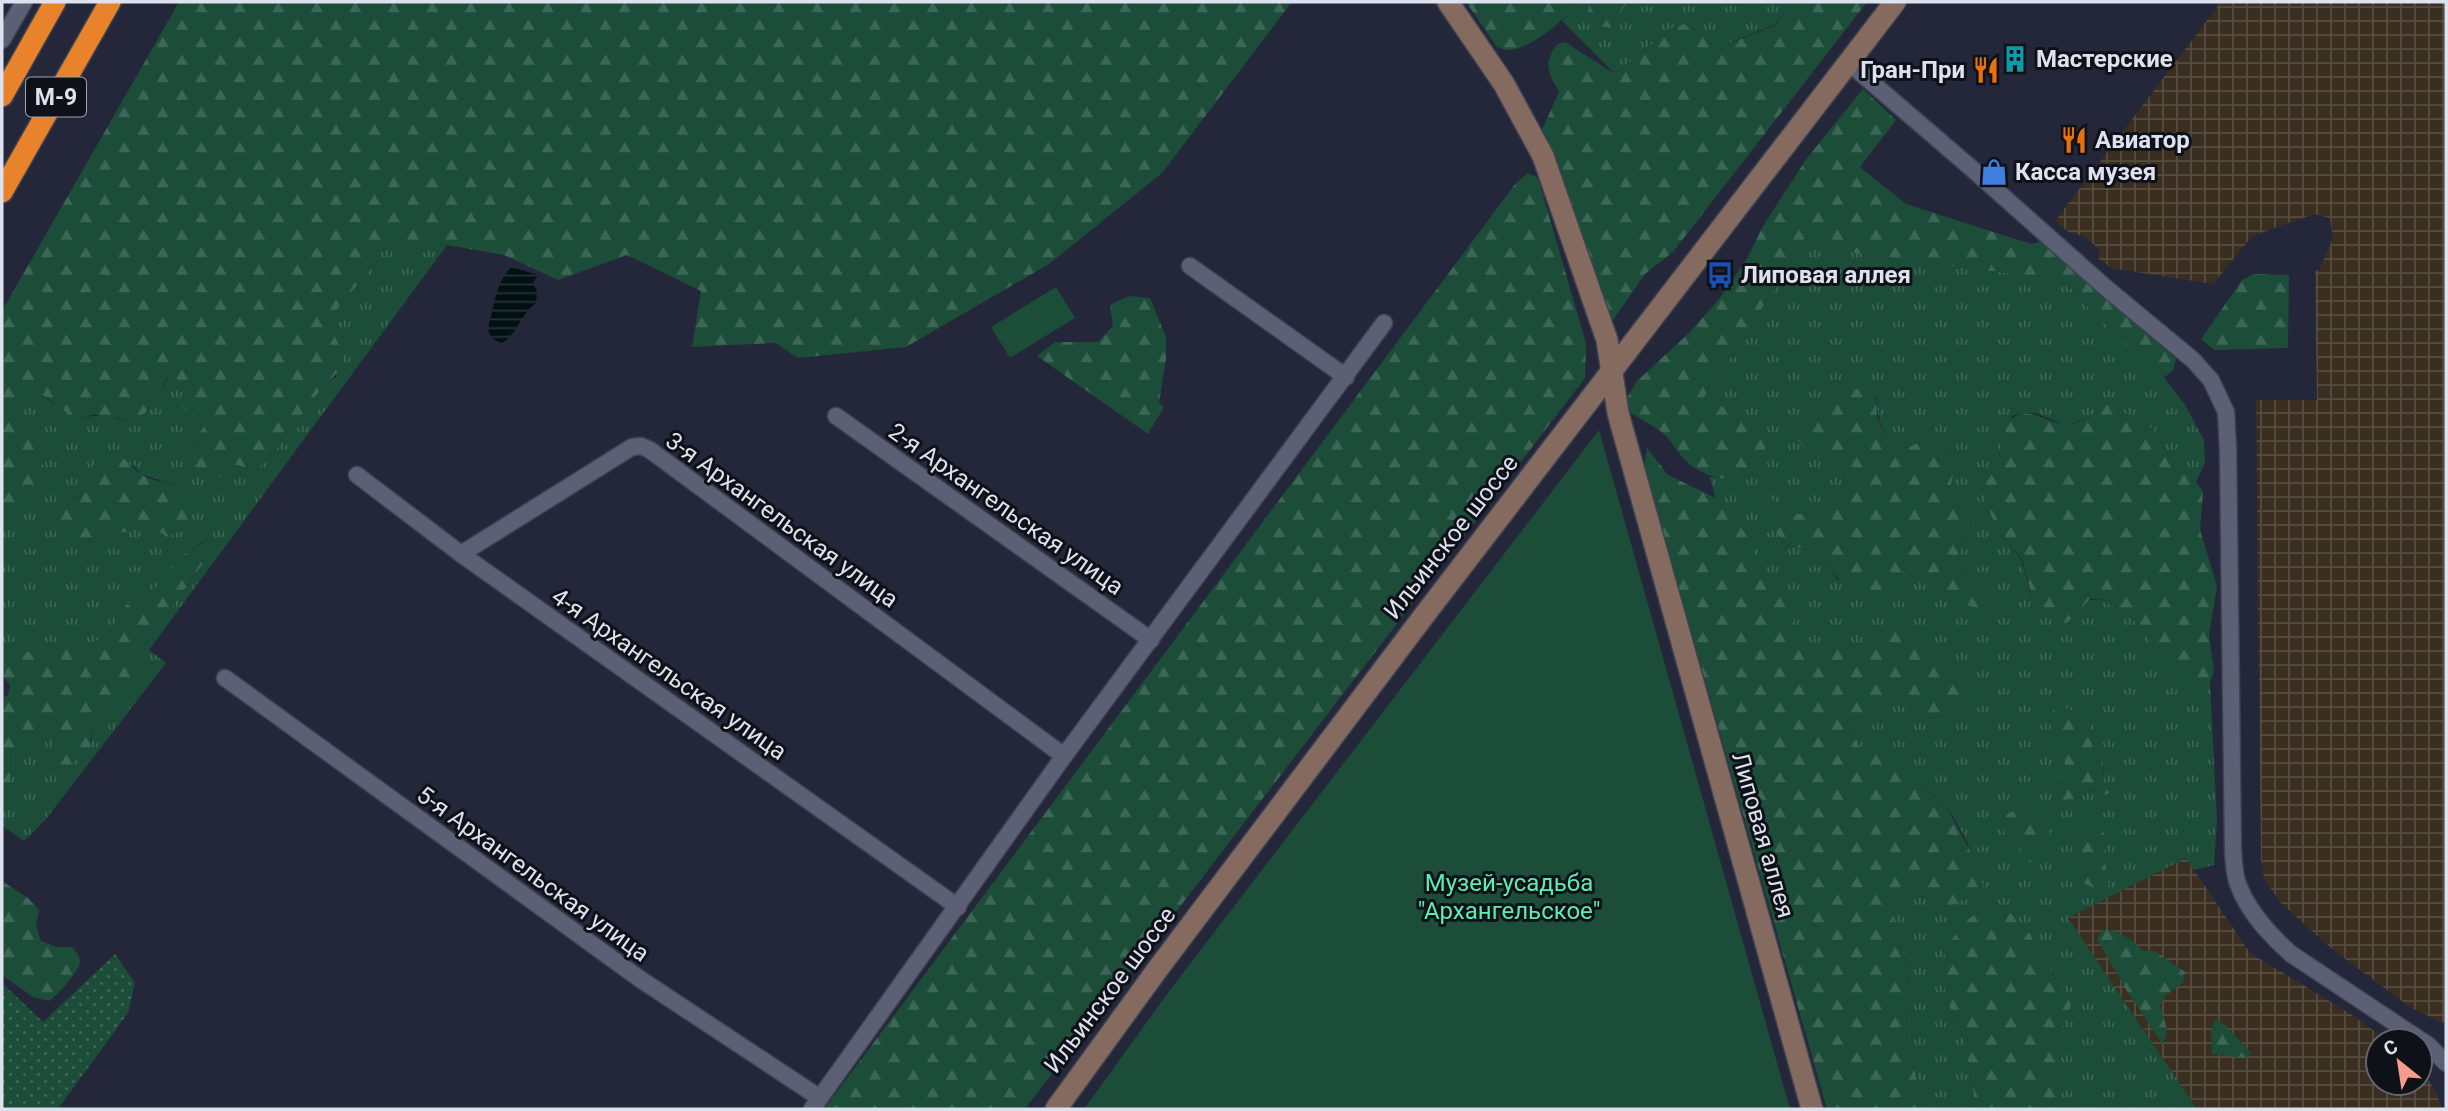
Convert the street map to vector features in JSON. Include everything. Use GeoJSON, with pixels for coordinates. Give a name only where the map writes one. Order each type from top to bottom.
{"type":"FeatureCollection","features":[{"type":"Feature","properties":{"kind":"highway","name":"М-9"},"geometry":{"type":"LineString","coordinates":[[2,96],[55,2]]}},
{"type":"Feature","properties":{"kind":"highway","name":"М-9"},"geometry":{"type":"LineString","coordinates":[[2,192],[110,2]]}},
{"type":"Feature","properties":{"kind":"main road","name":"Липовая аллея"},"geometry":{"type":"LineString","coordinates":[[1448,2],[1504,84],[1542,156],[1607,340],[1618,413],[1812,1109]]}},
{"type":"Feature","properties":{"kind":"main road","name":"Ильинское шоссе"},"geometry":{"type":"LineString","coordinates":[[1056,1109],[1384,668],[1895,2]]}},
{"type":"Feature","properties":{"kind":"street"},"geometry":{"type":"LineString","coordinates":[[2,40],[24,2]]}},
{"type":"Feature","properties":{"kind":"street"},"geometry":{"type":"LineString","coordinates":[[1849,63],[2105,287],[2182,349],[2211,380],[2226,412],[2228,449],[2233,851],[2237,883],[2271,936],[2291,954],[2428,1045],[2446,1063]]}},
{"type":"Feature","properties":{"kind":"street"},"geometry":{"type":"LineString","coordinates":[[1190,266],[1346,377]]}},
{"type":"Feature","properties":{"kind":"street"},"geometry":{"type":"LineString","coordinates":[[816,1104],[1064,756],[1384,323]]}},
{"type":"Feature","properties":{"kind":"street","name":"2-я Архангельская улица"},"geometry":{"type":"LineString","coordinates":[[836,416],[1151,640]]}},
{"type":"Feature","properties":{"kind":"street","name":"3-я Архангельская улица"},"geometry":{"type":"LineString","coordinates":[[461,554],[632,447],[641,446],[1064,756]]}},
{"type":"Feature","properties":{"kind":"street","name":"4-я Архангельская улица"},"geometry":{"type":"LineString","coordinates":[[357,475],[461,554],[958,907]]}},
{"type":"Feature","properties":{"kind":"street","name":"5-я Архангельская улица"},"geometry":{"type":"LineString","coordinates":[[225,678],[816,1104]]}},
{"type":"Feature","properties":{"kind":"shaded area"},"geometry":{"type":"Polygon","coordinates":[[[2221,2],[2446,2],[2446,1024],[2411,1008],[2332,949],[2280,902],[2264,879],[2261,859],[2256,400],[2317,400],[2315,271],[2319,270],[2333,238],[2330,218],[2314,214],[2252,236],[2213,284],[2111,268],[2099,259],[2099,249],[2084,236],[2070,233],[2055,221],[2221,2]]]}},
{"type":"Feature","properties":{"kind":"shaded area"},"geometry":{"type":"Polygon","coordinates":[[[511,267],[538,275],[533,283],[537,292],[536,303],[526,312],[512,335],[502,343],[490,336],[489,325],[498,290],[511,267]]]}},
{"type":"Feature","properties":{"kind":"shaded area"},"geometry":{"type":"Polygon","coordinates":[[[2186,858],[2250,953],[2368,1027],[2364,1027],[2364,1097],[2434,1097],[2434,1089],[2443,1109],[2197,1109],[2068,918],[2186,858]]]}},
{"type":"Feature","properties":{"kind":"green space"},"geometry":{"type":"Polygon","coordinates":[[[179,2],[1292,2],[1162,173],[1049,264],[906,347],[798,358],[776,343],[692,347],[701,291],[627,255],[558,280],[504,255],[401,240],[380,252],[330,321],[344,355],[339,368],[261,465],[250,470],[238,465],[226,468],[219,478],[212,479],[194,472],[186,455],[204,426],[198,415],[186,412],[180,401],[183,390],[179,380],[167,378],[148,409],[132,423],[94,414],[83,418],[71,416],[43,395],[22,406],[23,417],[42,430],[47,440],[44,473],[34,507],[13,519],[2,513],[2,311],[179,2]]]}},
{"type":"Feature","properties":{"kind":"green space"},"geometry":{"type":"Polygon","coordinates":[[[1466,2],[1571,2],[1572,10],[1552,29],[1533,41],[1507,50],[1497,47],[1466,2]]]}},
{"type":"Feature","properties":{"kind":"green space"},"geometry":{"type":"Polygon","coordinates":[[[1571,2],[1589,2],[1588,12],[1626,5],[1624,2],[1793,2],[1774,25],[1727,44],[1684,24],[1672,28],[1615,74],[1562,21],[1572,10],[1571,2]]]}},
{"type":"Feature","properties":{"kind":"green space"},"geometry":{"type":"Polygon","coordinates":[[[1589,2],[1626,4],[1611,28],[1596,25],[1588,12],[1589,2]]]}},
{"type":"Feature","properties":{"kind":"green space"},"geometry":{"type":"Polygon","coordinates":[[[1793,2],[1867,2],[1673,252],[1645,274],[1613,320],[1604,308],[1539,136],[1559,92],[1549,68],[1553,51],[1557,44],[1565,42],[1615,74],[1672,28],[1684,24],[1728,44],[1774,26],[1793,2]]]}},
{"type":"Feature","properties":{"kind":"green space"},"geometry":{"type":"Polygon","coordinates":[[[1863,89],[1896,120],[1860,167],[1906,204],[2031,244],[2043,241],[2176,359],[2173,371],[2164,377],[2093,314],[2077,292],[2053,278],[1869,257],[1804,239],[1735,353],[1716,374],[1704,398],[1738,414],[1767,434],[1764,455],[1756,470],[1736,479],[1709,475],[1684,459],[1663,433],[1622,407],[1636,382],[1689,333],[1719,299],[1748,257],[1763,226],[1807,158],[1863,89]]]}},
{"type":"Feature","properties":{"kind":"green space"},"geometry":{"type":"Polygon","coordinates":[[[1528,173],[1538,178],[1586,343],[1585,378],[1025,1109],[824,1109],[1516,183],[1528,173]]]}},
{"type":"Feature","properties":{"kind":"green space"},"geometry":{"type":"Polygon","coordinates":[[[1804,239],[1869,257],[2053,278],[2077,292],[2093,314],[2164,377],[2185,405],[2204,440],[2205,463],[2196,482],[2170,458],[2153,429],[2134,421],[2116,405],[2105,405],[2088,418],[2066,425],[2035,413],[2014,415],[2005,422],[1999,457],[1983,487],[1998,531],[2021,559],[2035,608],[2102,599],[2143,626],[2164,667],[2196,684],[2210,682],[2217,821],[2214,865],[2194,870],[2186,858],[2068,918],[2197,1109],[2046,1109],[2062,1093],[2064,1069],[2057,1048],[2057,1036],[2069,1015],[2071,1002],[2040,955],[2031,935],[2008,910],[1975,914],[1966,921],[1945,997],[1965,1041],[1976,1109],[1930,1109],[1919,1091],[1906,1031],[1908,964],[1895,933],[1893,916],[1897,900],[1910,890],[1941,904],[1955,903],[1983,886],[1968,845],[1946,808],[1906,772],[1859,746],[1851,732],[1867,714],[1903,699],[1929,718],[1946,714],[1963,702],[1975,681],[1928,655],[1902,632],[1885,630],[1854,644],[1820,652],[1806,661],[1788,634],[1779,588],[1752,569],[1753,555],[1747,536],[1722,508],[1713,491],[1710,477],[1734,478],[1738,414],[1704,398],[1716,374],[1735,353],[1804,239]],[[1831,390],[1819,411],[1800,425],[1809,455],[1841,466],[1844,483],[1838,505],[1835,511],[1809,515],[1785,512],[1759,489],[1771,527],[1787,545],[1818,552],[1838,580],[1895,577],[1912,564],[1923,562],[1998,605],[1997,600],[1960,568],[1958,556],[1972,522],[1949,494],[1954,471],[1947,448],[1947,437],[1936,431],[1914,445],[1902,448],[1882,427],[1876,398],[1831,390]],[[2087,718],[2065,759],[2066,770],[2056,792],[2075,799],[2096,789],[2111,792],[2104,784],[2103,762],[2094,753],[2087,718]]]}},
{"type":"Feature","properties":{"kind":"green space"},"geometry":{"type":"Polygon","coordinates":[[[401,240],[447,245],[149,650],[166,663],[46,819],[24,841],[2,826],[2,796],[11,789],[10,762],[14,747],[25,736],[47,722],[55,732],[53,755],[92,742],[91,731],[97,722],[119,706],[142,672],[137,660],[141,650],[207,558],[207,539],[179,558],[166,579],[157,587],[126,605],[109,633],[90,645],[65,645],[28,652],[2,645],[2,513],[13,519],[44,473],[43,463],[47,452],[42,430],[23,417],[22,406],[43,395],[52,403],[83,418],[101,416],[132,423],[148,409],[168,378],[180,380],[204,426],[191,445],[219,478],[226,468],[238,465],[250,470],[269,458],[325,384],[336,377],[330,321],[380,252],[401,240]],[[134,465],[100,482],[67,505],[54,524],[77,547],[98,536],[126,532],[147,524],[167,537],[173,484],[140,474],[134,465]]]}},
{"type":"Feature","properties":{"kind":"green space"},"geometry":{"type":"Polygon","coordinates":[[[2254,274],[2289,275],[2288,348],[2214,350],[2201,339],[2242,280],[2254,274]]]}},
{"type":"Feature","properties":{"kind":"green space"},"geometry":{"type":"Polygon","coordinates":[[[1056,287],[1075,318],[1010,358],[991,327],[1056,287]]]}},
{"type":"Feature","properties":{"kind":"green space"},"geometry":{"type":"Polygon","coordinates":[[[1129,296],[1150,298],[1166,337],[1166,359],[1159,403],[1164,407],[1148,434],[1037,356],[1055,342],[1098,342],[1113,326],[1110,305],[1129,296]]]}},
{"type":"Feature","properties":{"kind":"green space"},"geometry":{"type":"Polygon","coordinates":[[[1868,389],[1875,398],[1877,416],[1883,429],[1891,440],[1902,448],[1914,445],[1936,431],[1947,437],[1947,448],[1954,471],[1949,494],[1972,522],[1958,556],[1960,568],[1997,600],[1998,604],[1990,613],[1936,594],[1923,562],[1908,567],[1899,575],[1889,602],[1855,591],[1834,574],[1818,552],[1787,545],[1771,527],[1755,500],[1759,488],[1785,512],[1809,515],[1835,510],[1843,488],[1841,466],[1809,455],[1796,437],[1800,425],[1819,411],[1831,390],[1868,389]]]}},
{"type":"Feature","properties":{"kind":"green space"},"geometry":{"type":"Polygon","coordinates":[[[2105,405],[2116,405],[2134,421],[2153,429],[2170,458],[2203,492],[2200,530],[2217,586],[2209,635],[2214,671],[2210,682],[2196,684],[2174,676],[2164,667],[2143,626],[2102,599],[2090,599],[2067,623],[2054,622],[2035,608],[2022,559],[1998,531],[1984,498],[1983,486],[1999,457],[2005,422],[2022,414],[2029,414],[2070,424],[2086,418],[2105,405]]]}},
{"type":"Feature","properties":{"kind":"green space","name":"Музей-усадьба \"Архангельское\""},"geometry":{"type":"Polygon","coordinates":[[[1599,430],[1790,1109],[1084,1109],[1170,990],[1599,430]]]}},
{"type":"Feature","properties":{"kind":"green space"},"geometry":{"type":"Polygon","coordinates":[[[1647,448],[1668,475],[1716,498],[1749,537],[1754,553],[1752,569],[1779,589],[1790,602],[1794,618],[1788,634],[1806,661],[1820,652],[1854,644],[1885,630],[1902,632],[1928,655],[1958,670],[1971,681],[1976,681],[1963,702],[1946,714],[1929,718],[1903,699],[1867,714],[1851,732],[1859,746],[1875,751],[1892,750],[1948,810],[1980,869],[1983,886],[1962,900],[1954,904],[1941,904],[1910,890],[1897,900],[1893,916],[1895,933],[1908,964],[1906,1031],[1919,1091],[1930,1109],[1827,1109],[1644,466],[1647,448]]]}},
{"type":"Feature","properties":{"kind":"green space"},"geometry":{"type":"Polygon","coordinates":[[[112,455],[124,459],[147,478],[175,486],[184,497],[190,516],[178,532],[167,537],[147,524],[126,532],[98,536],[77,547],[65,545],[54,524],[58,512],[88,488],[93,465],[112,455]]]}},
{"type":"Feature","properties":{"kind":"green space"},"geometry":{"type":"Polygon","coordinates":[[[208,539],[207,558],[141,650],[137,660],[142,672],[141,682],[119,706],[97,722],[91,731],[90,753],[70,764],[59,765],[53,755],[55,732],[47,722],[18,742],[14,748],[10,763],[11,789],[2,796],[2,698],[8,695],[10,685],[2,675],[2,645],[28,652],[65,645],[90,645],[109,633],[126,605],[157,587],[179,558],[208,539]]]}},
{"type":"Feature","properties":{"kind":"green space"},"geometry":{"type":"Polygon","coordinates":[[[2054,704],[2087,718],[2094,753],[2103,761],[2104,784],[2112,792],[2105,795],[2095,789],[2075,799],[2063,800],[2056,792],[2065,770],[2065,759],[2051,728],[2054,704]]]}},
{"type":"Feature","properties":{"kind":"green space"},"geometry":{"type":"Polygon","coordinates":[[[2029,804],[2050,833],[2041,853],[2032,862],[2026,862],[2019,847],[2006,837],[2002,826],[2007,814],[2029,804]]]}},
{"type":"Feature","properties":{"kind":"green space"},"geometry":{"type":"Polygon","coordinates":[[[2083,826],[2100,829],[2109,843],[2103,853],[2109,885],[2101,891],[2081,882],[2078,876],[2076,846],[2083,826]]]}},
{"type":"Feature","properties":{"kind":"green space"},"geometry":{"type":"Polygon","coordinates":[[[2,881],[28,898],[39,910],[36,926],[41,941],[56,947],[72,947],[79,956],[80,962],[76,971],[49,1001],[33,997],[2,975],[2,881]]]}},
{"type":"Feature","properties":{"kind":"green space"},"geometry":{"type":"Polygon","coordinates":[[[2008,910],[2031,935],[2040,955],[2071,1002],[2069,1015],[2057,1036],[2057,1048],[2064,1069],[2062,1093],[2046,1109],[1976,1109],[1965,1041],[1945,997],[1945,948],[1966,921],[1975,914],[2008,910]]]}},
{"type":"Feature","properties":{"kind":"green space"},"geometry":{"type":"Polygon","coordinates":[[[2103,929],[2125,936],[2143,951],[2155,951],[2185,972],[2183,983],[2165,996],[2160,1006],[2167,1029],[2163,1045],[2125,988],[2097,939],[2103,929]]]}},
{"type":"Feature","properties":{"kind":"green space"},"geometry":{"type":"Polygon","coordinates":[[[115,954],[135,983],[128,1013],[58,1109],[2,1109],[2,983],[43,1022],[115,954]]]}},
{"type":"Feature","properties":{"kind":"green space"},"geometry":{"type":"Polygon","coordinates":[[[2216,1019],[2251,1053],[2246,1058],[2212,1054],[2211,1031],[2216,1019]]]}},
{"type":"Feature","properties":{"kind":"place","name":"Мастерские"},"geometry":{"type":"Point","coordinates":[2015,59]}},
{"type":"Feature","properties":{"kind":"place","name":"Гран-При"},"geometry":{"type":"Point","coordinates":[1986,70]}},
{"type":"Feature","properties":{"kind":"place","name":"Авиатор"},"geometry":{"type":"Point","coordinates":[2074,140]}},
{"type":"Feature","properties":{"kind":"place","name":"Касса музея"},"geometry":{"type":"Point","coordinates":[1994,172]}},
{"type":"Feature","properties":{"kind":"place","name":"Липовая аллея"},"geometry":{"type":"Point","coordinates":[1720,275]}}]}
